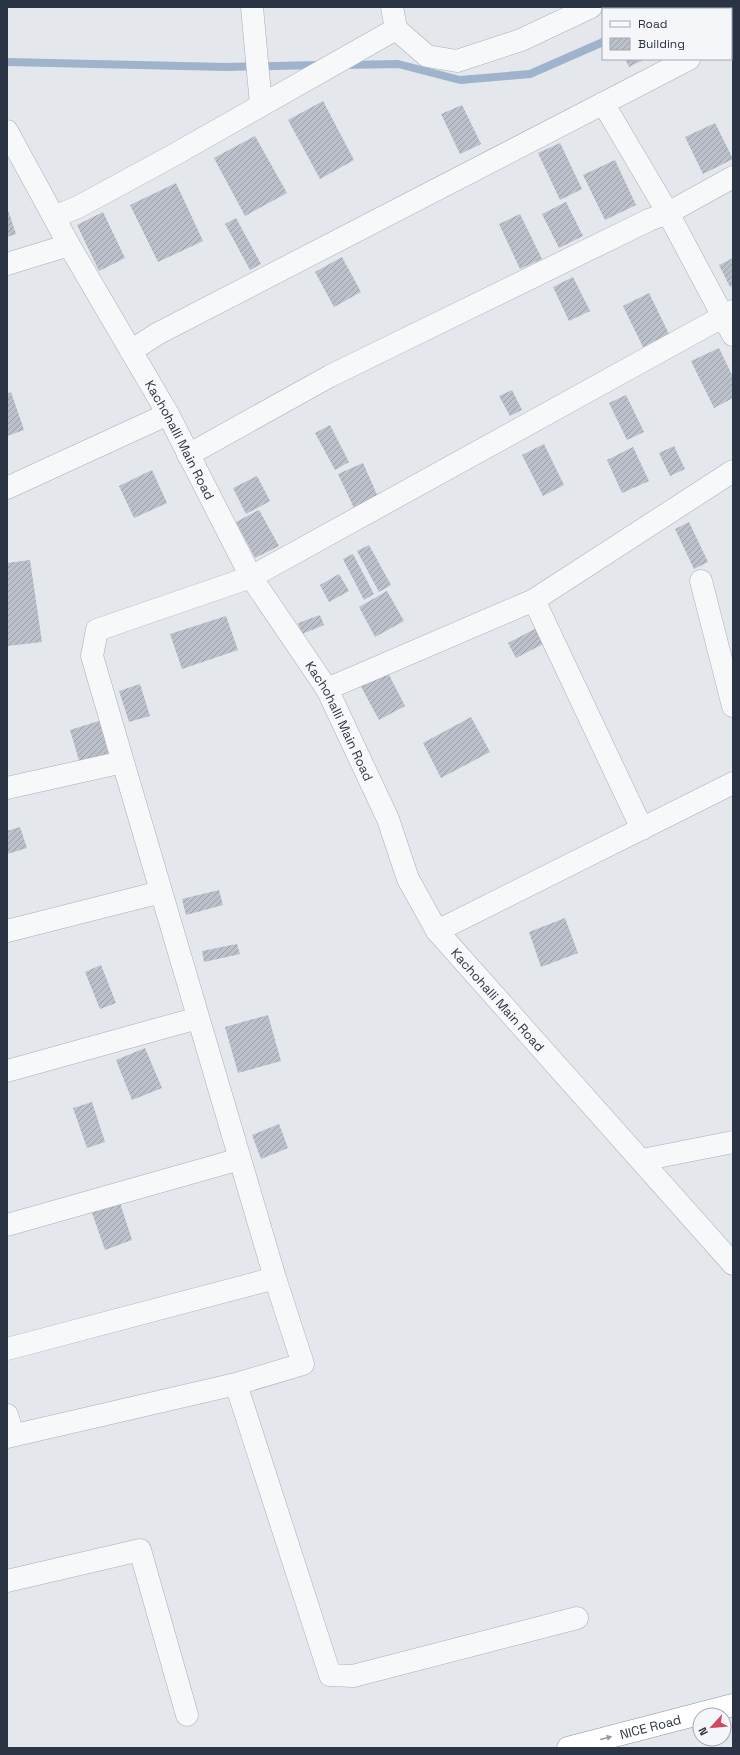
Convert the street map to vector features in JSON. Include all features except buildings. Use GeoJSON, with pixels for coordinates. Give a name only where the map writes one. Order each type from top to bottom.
{"type":"FeatureCollection","features":[{"type":"Feature","properties":{"kind":"highway","name":"NICE Road"},"geometry":{"type":"LineString","coordinates":[[568,1748],[733,1705]]}},
{"type":"Feature","properties":{"kind":"street"},"geometry":{"type":"LineString","coordinates":[[252,7],[261,105]]}},
{"type":"Feature","properties":{"kind":"street"},"geometry":{"type":"LineString","coordinates":[[392,7],[396,29],[427,56],[458,61],[521,40],[591,7]]}},
{"type":"Feature","properties":{"kind":"street"},"geometry":{"type":"LineString","coordinates":[[54,217],[78,206],[396,29]]}},
{"type":"Feature","properties":{"kind":"street"},"geometry":{"type":"LineString","coordinates":[[131,351],[157,334],[687,60]]}},
{"type":"Feature","properties":{"kind":"street"},"geometry":{"type":"LineString","coordinates":[[603,103],[728,313],[733,335]]}},
{"type":"Feature","properties":{"kind":"street","name":"Kachohalli Main Road"},"geometry":{"type":"LineString","coordinates":[[7,131],[69,245],[168,414],[250,576],[327,689],[388,819],[408,879],[437,931],[733,1264]]}},
{"type":"Feature","properties":{"kind":"street"},"geometry":{"type":"LineString","coordinates":[[188,455],[330,376],[642,223],[668,214],[733,178]]}},
{"type":"Feature","properties":{"kind":"street"},"geometry":{"type":"LineString","coordinates":[[7,264],[69,245]]}},
{"type":"Feature","properties":{"kind":"street"},"geometry":{"type":"LineString","coordinates":[[7,1415],[10,1436],[236,1384],[303,1364],[275,1278],[92,656],[97,630],[250,576],[728,313]]}},
{"type":"Feature","properties":{"kind":"street"},"geometry":{"type":"LineString","coordinates":[[7,488],[168,414]]}},
{"type":"Feature","properties":{"kind":"street"},"geometry":{"type":"LineString","coordinates":[[327,689],[534,600],[733,471]]}},
{"type":"Feature","properties":{"kind":"street"},"geometry":{"type":"LineString","coordinates":[[701,581],[733,706]]}},
{"type":"Feature","properties":{"kind":"street"},"geometry":{"type":"LineString","coordinates":[[534,600],[642,829]]}},
{"type":"Feature","properties":{"kind":"street"},"geometry":{"type":"LineString","coordinates":[[7,788],[123,762]]}},
{"type":"Feature","properties":{"kind":"street"},"geometry":{"type":"LineString","coordinates":[[437,931],[733,783]]}},
{"type":"Feature","properties":{"kind":"street"},"geometry":{"type":"LineString","coordinates":[[7,931],[161,892]]}},
{"type":"Feature","properties":{"kind":"street"},"geometry":{"type":"LineString","coordinates":[[7,1071],[198,1018]]}},
{"type":"Feature","properties":{"kind":"street"},"geometry":{"type":"LineString","coordinates":[[642,1160],[733,1142]]}},
{"type":"Feature","properties":{"kind":"street"},"geometry":{"type":"LineString","coordinates":[[7,1225],[240,1159]]}},
{"type":"Feature","properties":{"kind":"street"},"geometry":{"type":"LineString","coordinates":[[7,1349],[275,1278]]}},
{"type":"Feature","properties":{"kind":"street"},"geometry":{"type":"LineString","coordinates":[[236,1384],[330,1675],[353,1676],[577,1618]]}},
{"type":"Feature","properties":{"kind":"street"},"geometry":{"type":"LineString","coordinates":[[7,1581],[140,1550],[188,1715]]}},
{"type":"Feature","properties":{"kind":"waterway"},"geometry":{"type":"LineString","coordinates":[[344,65],[398,64],[460,80],[530,74],[602,42]]}},
{"type":"Feature","properties":{"kind":"waterway"},"geometry":{"type":"LineString","coordinates":[[7,62],[226,67],[320,65]]}}]}
